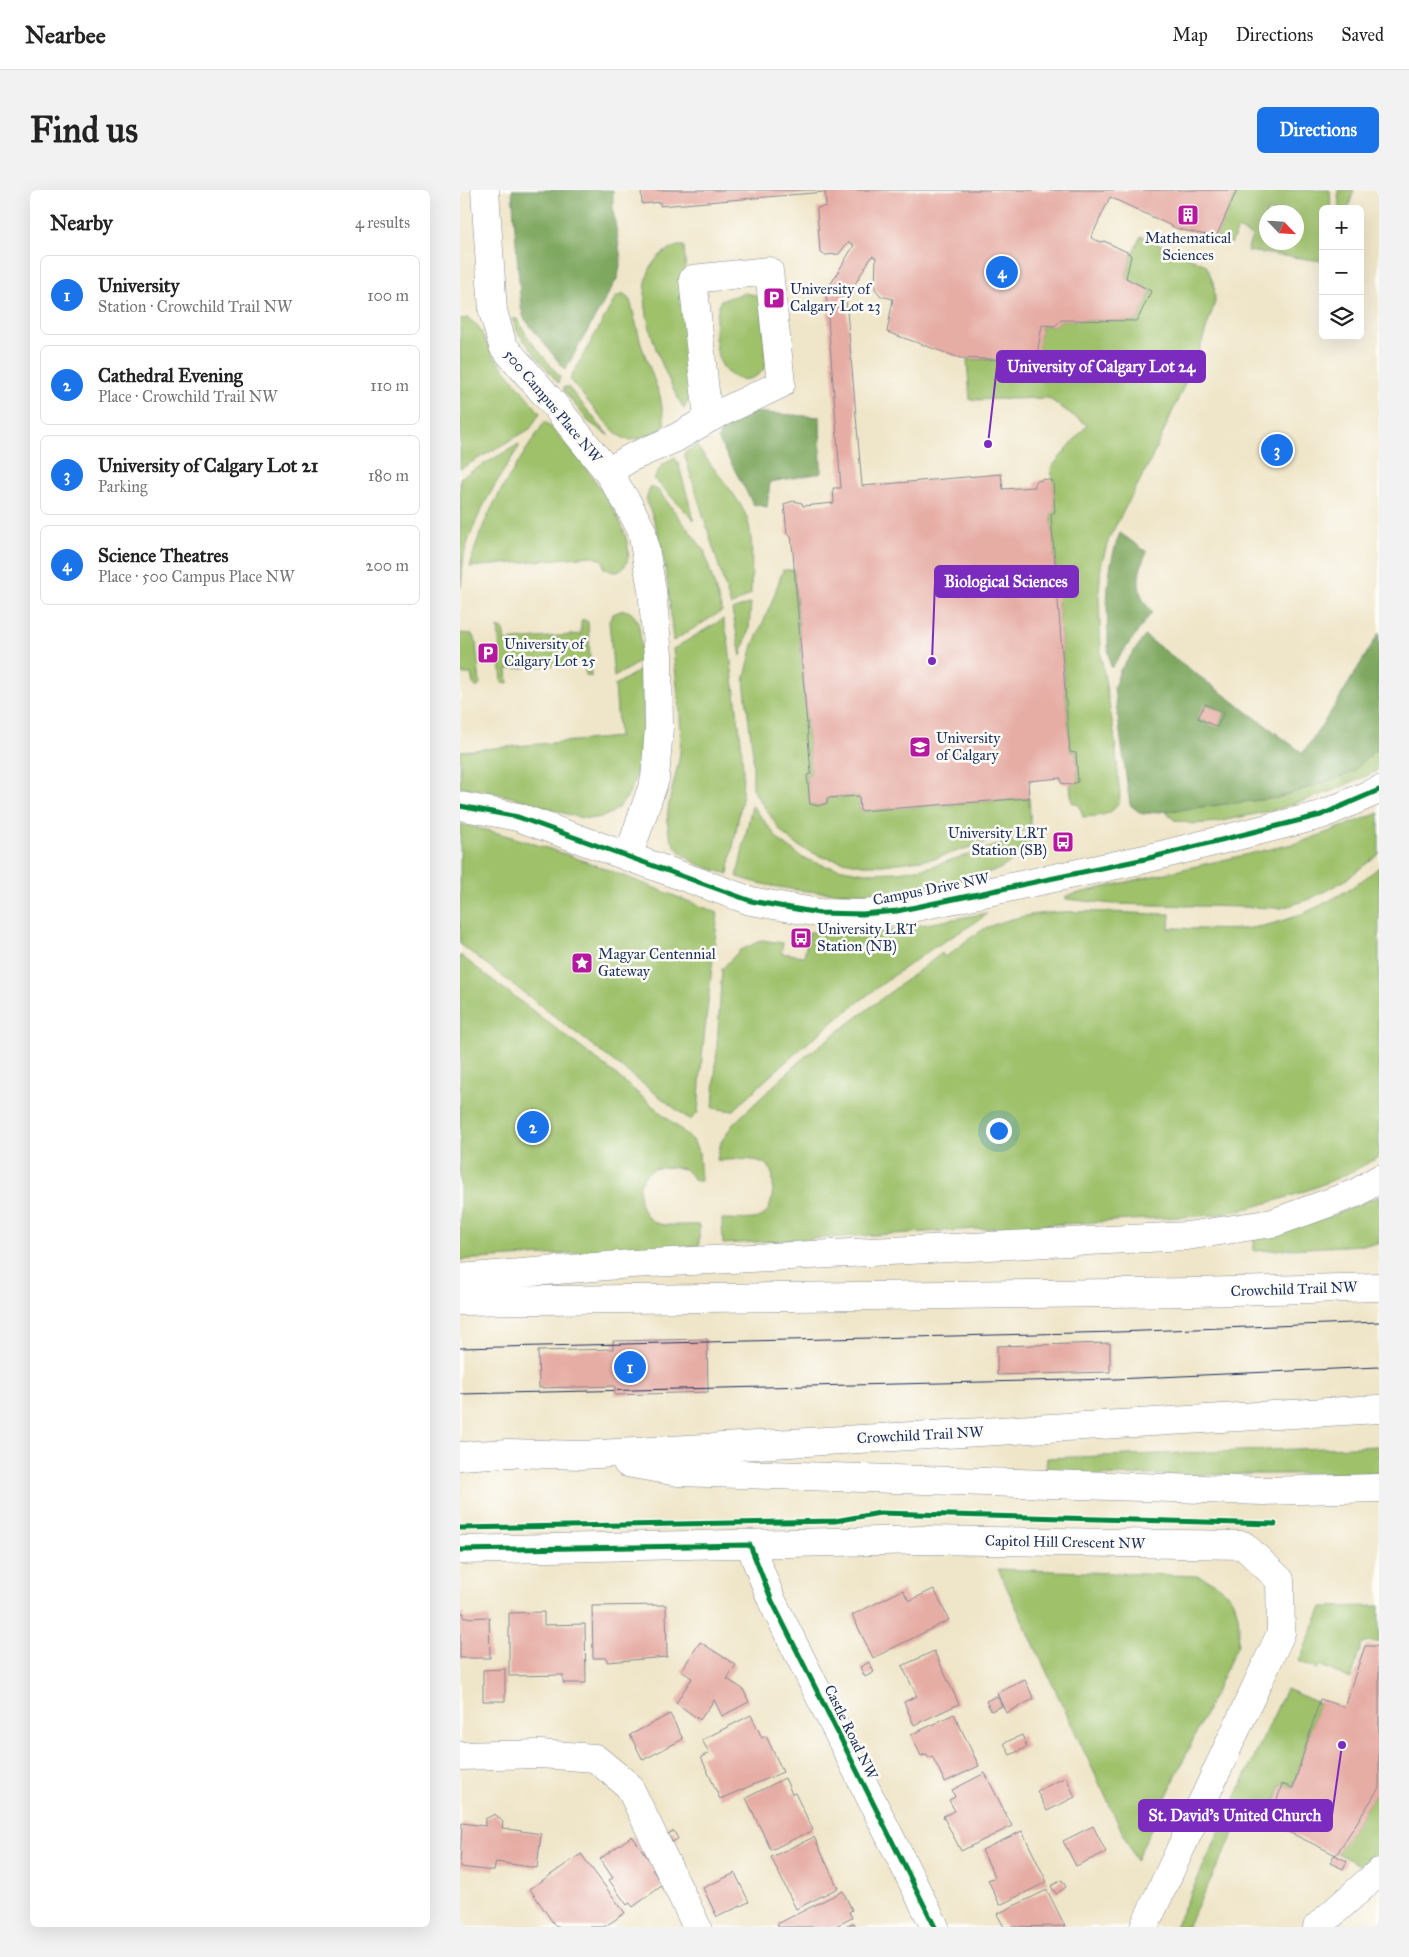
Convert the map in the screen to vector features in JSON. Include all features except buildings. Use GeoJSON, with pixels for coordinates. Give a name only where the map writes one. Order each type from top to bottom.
{"type":"FeatureCollection","features":[{"type":"Feature","properties":{"kind":"main road","name":"500 Campus Place NW"},"geometry":{"type":"LineString","coordinates":[[486,190],[493,311],[503,346],[552,402],[608,472],[642,531],[652,590],[658,655],[659,727],[654,779],[647,805],[628,857]]}},
{"type":"Feature","properties":{"kind":"main road","name":"500 Campus Place NW"},"geometry":{"type":"LineString","coordinates":[[608,472],[632,457],[674,439],[708,419],[781,384],[770,270],[693,279],[708,419]]}},
{"type":"Feature","properties":{"kind":"main road","name":"Campus Drive NW"},"geometry":{"type":"LineString","coordinates":[[460,806],[518,817],[728,894],[771,906],[819,913],[862,914],[897,911],[1146,859],[1321,815],[1379,790]]}},
{"type":"Feature","properties":{"kind":"main road"},"geometry":{"type":"LineString","coordinates":[[460,1278],[631,1264],[1187,1236],[1273,1223],[1356,1193],[1379,1179]]}},
{"type":"Feature","properties":{"kind":"main road","name":"Crowchild Trail NW"},"geometry":{"type":"LineString","coordinates":[[460,1301],[1195,1292],[1379,1286]]}},
{"type":"Feature","properties":{"kind":"main road","name":"Crowchild Trail NW"},"geometry":{"type":"LineString","coordinates":[[460,1456],[508,1453],[582,1455],[1379,1409]]}},
{"type":"Feature","properties":{"kind":"main road"},"geometry":{"type":"LineString","coordinates":[[582,1455],[678,1472],[1263,1491],[1379,1488]]}},
{"type":"Feature","properties":{"kind":"main road","name":"Capitol Hill Crescent NW"},"geometry":{"type":"LineString","coordinates":[[460,1550],[925,1540],[1243,1545],[1280,1580],[1280,1633],[1144,1927]]}},
{"type":"Feature","properties":{"kind":"main road","name":"Castle Road NW"},"geometry":{"type":"LineString","coordinates":[[750,1545],[772,1601],[934,1927]]}},
{"type":"Feature","properties":{"kind":"main road"},"geometry":{"type":"LineString","coordinates":[[460,1756],[540,1754],[595,1758],[629,1786],[697,1927]]}},
{"type":"Feature","properties":{"kind":"main road"},"geometry":{"type":"LineString","coordinates":[[1317,1927],[1379,1872]]}},
{"type":"Feature","properties":{"kind":"green space"},"geometry":{"type":"Polygon","coordinates":[[[512,190],[613,190],[613,210],[621,259],[618,277],[565,370],[524,318],[521,307],[512,190]]]}},
{"type":"Feature","properties":{"kind":"green space"},"geometry":{"type":"Polygon","coordinates":[[[1237,190],[1330,190],[1331,205],[1319,205],[1319,260],[1247,251],[1252,236],[1238,229],[1231,244],[1216,237],[1237,190]]]}},
{"type":"Feature","properties":{"kind":"green space"},"geometry":{"type":"Polygon","coordinates":[[[1338,190],[1354,190],[1349,205],[1339,205],[1338,190]]]}},
{"type":"Feature","properties":{"kind":"green space"},"geometry":{"type":"Polygon","coordinates":[[[1141,236],[1206,265],[1214,285],[1215,302],[1198,354],[1151,460],[1109,538],[1101,566],[1099,593],[1101,656],[1114,733],[1120,796],[1115,808],[1106,814],[1083,817],[1080,806],[1072,802],[1070,785],[1078,782],[1076,753],[1070,752],[1051,514],[1055,512],[1051,468],[1087,425],[1048,398],[970,400],[967,359],[1035,361],[1042,325],[1055,326],[1061,320],[1137,321],[1151,291],[1126,278],[1131,256],[1141,236]]]}},
{"type":"Feature","properties":{"kind":"green space"},"geometry":{"type":"Polygon","coordinates":[[[678,246],[684,246],[693,372],[692,392],[684,409],[664,370],[655,346],[648,320],[645,296],[648,274],[658,257],[678,246]]]}},
{"type":"Feature","properties":{"kind":"green space"},"geometry":{"type":"Polygon","coordinates":[[[745,293],[755,295],[762,301],[766,367],[754,377],[739,379],[723,367],[718,356],[715,332],[721,300],[745,293]]]}},
{"type":"Feature","properties":{"kind":"green space"},"geometry":{"type":"Polygon","coordinates":[[[623,294],[630,300],[642,347],[660,396],[665,426],[635,440],[625,439],[613,430],[570,379],[616,297],[623,294]]]}},
{"type":"Feature","properties":{"kind":"green space"},"geometry":{"type":"Polygon","coordinates":[[[468,318],[478,326],[493,355],[540,413],[530,429],[460,469],[460,319],[468,318]]]}},
{"type":"Feature","properties":{"kind":"green space"},"geometry":{"type":"Polygon","coordinates":[[[512,319],[517,319],[529,339],[560,377],[558,383],[518,333],[512,319]]]}},
{"type":"Feature","properties":{"kind":"green space"},"geometry":{"type":"Polygon","coordinates":[[[564,387],[568,387],[609,436],[589,422],[564,391],[564,387]]]}},
{"type":"Feature","properties":{"kind":"green space"},"geometry":{"type":"Polygon","coordinates":[[[751,412],[820,417],[821,473],[770,482],[767,507],[753,504],[718,439],[724,425],[751,412]]]}},
{"type":"Feature","properties":{"kind":"green space"},"geometry":{"type":"Polygon","coordinates":[[[545,421],[586,469],[616,513],[625,535],[628,553],[624,567],[617,572],[604,568],[603,560],[591,556],[470,567],[475,547],[491,509],[511,473],[545,421]]]}},
{"type":"Feature","properties":{"kind":"green space"},"geometry":{"type":"Polygon","coordinates":[[[519,444],[475,523],[465,551],[460,588],[460,478],[519,444]]]}},
{"type":"Feature","properties":{"kind":"green space"},"geometry":{"type":"Polygon","coordinates":[[[696,445],[733,493],[745,513],[750,530],[752,548],[751,594],[731,606],[684,453],[696,445]]]}},
{"type":"Feature","properties":{"kind":"green space"},"geometry":{"type":"Polygon","coordinates":[[[675,458],[694,520],[654,479],[662,465],[675,458]]]}},
{"type":"Feature","properties":{"kind":"green space"},"geometry":{"type":"Polygon","coordinates":[[[650,487],[658,490],[704,550],[722,611],[673,641],[666,569],[658,535],[646,500],[650,487]]]}},
{"type":"Feature","properties":{"kind":"green space"},"geometry":{"type":"Polygon","coordinates":[[[1120,533],[1147,552],[1139,575],[1139,583],[1142,598],[1152,612],[1111,668],[1108,646],[1107,594],[1112,557],[1120,533]]]}},
{"type":"Feature","properties":{"kind":"green space"},"geometry":{"type":"Polygon","coordinates":[[[783,570],[794,570],[811,774],[807,775],[810,804],[818,806],[827,803],[827,798],[859,796],[860,811],[1029,798],[1031,828],[936,858],[883,865],[863,865],[822,857],[800,847],[782,833],[753,790],[753,755],[744,681],[753,645],[783,570]]]}},
{"type":"Feature","properties":{"kind":"green space"},"geometry":{"type":"Polygon","coordinates":[[[751,603],[749,628],[741,656],[732,610],[751,603]]]}},
{"type":"Feature","properties":{"kind":"green space"},"geometry":{"type":"Polygon","coordinates":[[[623,610],[635,616],[638,623],[641,661],[614,677],[609,621],[613,614],[623,610]]]}},
{"type":"Feature","properties":{"kind":"green space"},"geometry":{"type":"Polygon","coordinates":[[[583,619],[588,622],[591,677],[586,675],[584,663],[507,669],[508,683],[502,683],[498,627],[503,629],[505,641],[581,634],[581,622],[583,619]]]}},
{"type":"Feature","properties":{"kind":"green space"},"geometry":{"type":"Polygon","coordinates":[[[723,619],[728,639],[743,770],[742,799],[728,874],[692,861],[679,850],[671,838],[668,825],[670,796],[678,767],[681,739],[673,649],[723,619]]]}},
{"type":"Feature","properties":{"kind":"green space"},"geometry":{"type":"Polygon","coordinates":[[[460,633],[472,634],[476,643],[480,684],[477,688],[473,684],[471,674],[460,674],[460,633]]]}},
{"type":"Feature","properties":{"kind":"green space"},"geometry":{"type":"Polygon","coordinates":[[[1379,633],[1379,746],[1352,773],[1277,798],[1142,814],[1130,805],[1114,688],[1120,670],[1145,636],[1303,753],[1336,704],[1379,633]]]}},
{"type":"Feature","properties":{"kind":"green space"},"geometry":{"type":"Polygon","coordinates":[[[642,669],[642,739],[638,765],[631,788],[620,806],[602,817],[578,817],[519,799],[460,787],[460,751],[619,737],[615,685],[642,669]]]}},
{"type":"Feature","properties":{"kind":"green space"},"geometry":{"type":"Polygon","coordinates":[[[1379,746],[1379,768],[1375,772],[1329,792],[1279,809],[1217,822],[1194,824],[1174,820],[1166,811],[1277,798],[1352,773],[1379,746]]]}},
{"type":"Feature","properties":{"kind":"green space"},"geometry":{"type":"Polygon","coordinates":[[[752,805],[779,840],[803,858],[826,866],[865,873],[898,872],[930,867],[1029,835],[1032,849],[1022,853],[997,870],[933,885],[867,892],[802,891],[737,877],[752,805]]]}},
{"type":"Feature","properties":{"kind":"green space"},"geometry":{"type":"Polygon","coordinates":[[[1379,813],[1379,854],[1344,881],[1310,899],[1282,908],[1113,904],[1066,899],[1066,896],[1301,842],[1379,813]]]}},
{"type":"Feature","properties":{"kind":"green space"},"geometry":{"type":"Polygon","coordinates":[[[460,824],[526,841],[558,852],[718,913],[702,1056],[698,1113],[690,1120],[460,944],[460,824]]]}},
{"type":"Feature","properties":{"kind":"green space"},"geometry":{"type":"Polygon","coordinates":[[[1379,867],[1379,1157],[1340,1177],[1300,1193],[1216,1215],[723,1244],[722,1219],[759,1218],[765,1214],[772,1200],[773,1178],[767,1165],[750,1160],[717,1160],[721,1142],[733,1124],[803,1058],[942,953],[945,957],[986,928],[1007,920],[1030,915],[1076,912],[1170,914],[1169,928],[1226,930],[1273,924],[1321,905],[1352,887],[1379,867]]]}},
{"type":"Feature","properties":{"kind":"green space"},"geometry":{"type":"Polygon","coordinates":[[[987,913],[933,948],[854,1005],[756,1088],[733,1111],[713,1108],[722,969],[739,951],[762,940],[783,943],[781,953],[804,956],[809,932],[882,932],[987,913]]]}},
{"type":"Feature","properties":{"kind":"green space"},"geometry":{"type":"Polygon","coordinates":[[[460,955],[614,1073],[693,1140],[699,1153],[701,1181],[696,1181],[685,1169],[658,1168],[647,1174],[642,1180],[639,1196],[644,1212],[656,1223],[699,1225],[699,1246],[460,1260],[460,955]]]}},
{"type":"Feature","properties":{"kind":"green space"},"geometry":{"type":"Polygon","coordinates":[[[1379,1196],[1379,1244],[1254,1251],[1254,1235],[1332,1216],[1379,1196]]]}},
{"type":"Feature","properties":{"kind":"green space"},"geometry":{"type":"Polygon","coordinates":[[[1379,1446],[1379,1473],[1045,1476],[1047,1458],[1379,1446]]]}},
{"type":"Feature","properties":{"kind":"green space"},"geometry":{"type":"Polygon","coordinates":[[[998,1569],[1199,1576],[1220,1587],[1233,1601],[1239,1620],[1238,1644],[1136,1861],[998,1569]]]}},
{"type":"Feature","properties":{"kind":"green space"},"geometry":{"type":"Polygon","coordinates":[[[1379,1606],[1379,1642],[1362,1643],[1351,1679],[1319,1665],[1317,1670],[1299,1661],[1322,1607],[1379,1606]]]}},
{"type":"Feature","properties":{"kind":"green space"},"geometry":{"type":"Polygon","coordinates":[[[1286,1689],[1319,1703],[1293,1788],[1281,1784],[1268,1826],[1237,1827],[1187,1927],[1175,1927],[1286,1689]]]}},
{"type":"Feature","properties":{"kind":"green space"},"geometry":{"type":"Polygon","coordinates":[[[1379,1788],[1379,1851],[1362,1866],[1337,1853],[1379,1788]]]}},
{"type":"Feature","properties":{"kind":"tram line"},"geometry":{"type":"LineString","coordinates":[[460,1348],[1117,1332],[1379,1322]]}},
{"type":"Feature","properties":{"kind":"tram line"},"geometry":{"type":"LineString","coordinates":[[460,1394],[1115,1379],[1379,1367]]}},
{"type":"Feature","properties":{"kind":"cycle path"},"geometry":{"type":"LineString","coordinates":[[460,806],[518,817],[751,901],[819,913],[862,914],[897,911],[1145,859],[1321,815],[1379,790]]}},
{"type":"Feature","properties":{"kind":"cycle path"},"geometry":{"type":"LineString","coordinates":[[460,1528],[835,1521],[880,1513],[1275,1524]]}},
{"type":"Feature","properties":{"kind":"cycle path"},"geometry":{"type":"LineString","coordinates":[[460,1550],[750,1545],[772,1601],[935,1927]]}},
{"type":"Feature","properties":{"kind":"place","name":"Mathematical Sciences"},"geometry":{"type":"Point","coordinates":[1188,215]}},
{"type":"Feature","properties":{"kind":"place","name":"Science Theatres"},"geometry":{"type":"Point","coordinates":[1002,272]}},
{"type":"Feature","properties":{"kind":"place","name":"University of Calgary Lot 23"},"geometry":{"type":"Point","coordinates":[774,298]}},
{"type":"Feature","properties":{"kind":"place","name":"University of Calgary Lot 24"},"geometry":{"type":"Point","coordinates":[988,444]}},
{"type":"Feature","properties":{"kind":"place","name":"University of Calgary Lot 21"},"geometry":{"type":"Point","coordinates":[1277,450]}},
{"type":"Feature","properties":{"kind":"place","name":"University of Calgary Lot 25"},"geometry":{"type":"Point","coordinates":[488,653]}},
{"type":"Feature","properties":{"kind":"place","name":"Biological Sciences"},"geometry":{"type":"Point","coordinates":[932,661]}},
{"type":"Feature","properties":{"kind":"place","name":"University of Calgary"},"geometry":{"type":"Point","coordinates":[920,747]}},
{"type":"Feature","properties":{"kind":"place","name":"University LRT Station (SB)"},"geometry":{"type":"Point","coordinates":[1063,842]}},
{"type":"Feature","properties":{"kind":"place","name":"University LRT Station (NB)"},"geometry":{"type":"Point","coordinates":[801,938]}},
{"type":"Feature","properties":{"kind":"place","name":"Magyar Centennial Gateway"},"geometry":{"type":"Point","coordinates":[582,963]}},
{"type":"Feature","properties":{"kind":"place","name":"Cathedral Evening"},"geometry":{"type":"Point","coordinates":[533,1127]}},
{"type":"Feature","properties":{"kind":"place","name":"University"},"geometry":{"type":"Point","coordinates":[630,1367]}},
{"type":"Feature","properties":{"kind":"place","name":"St. David's United Church"},"geometry":{"type":"Point","coordinates":[1342,1745]}}]}
